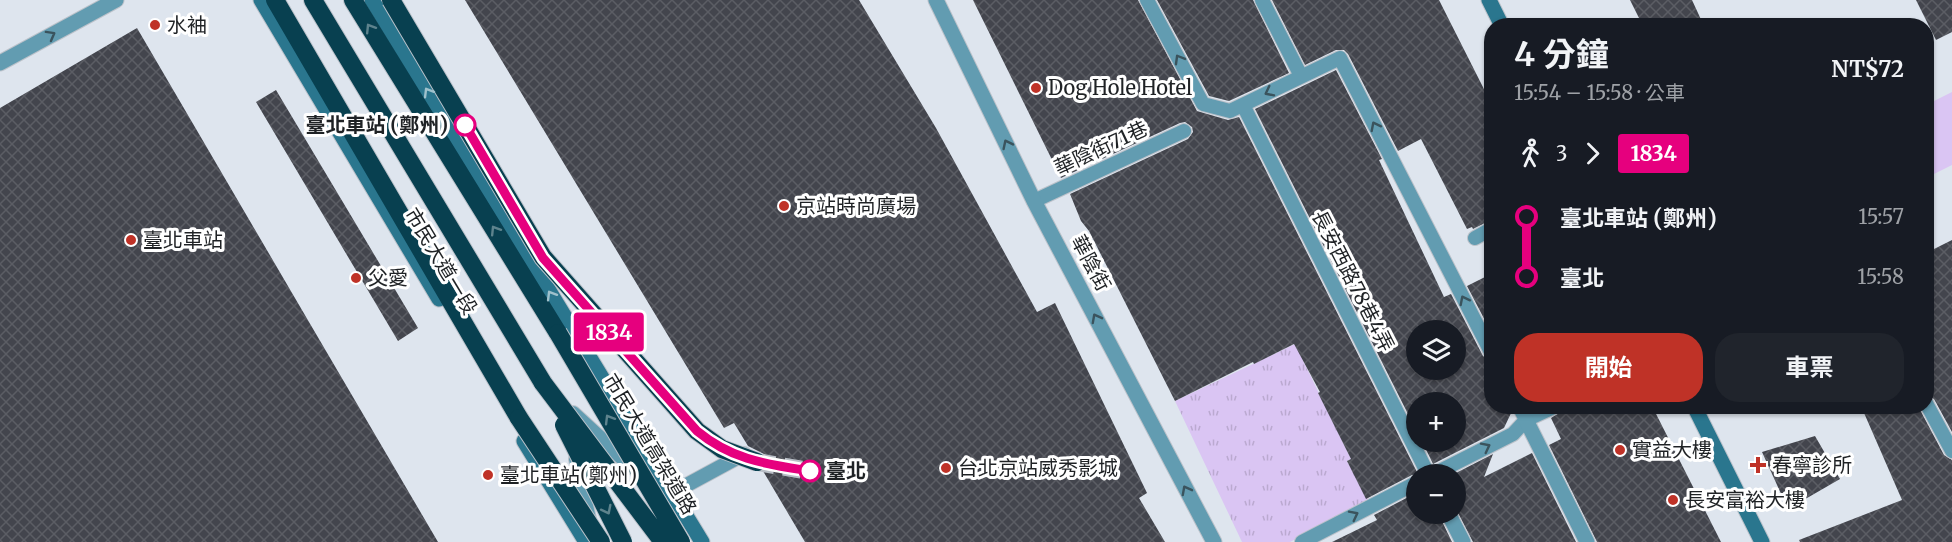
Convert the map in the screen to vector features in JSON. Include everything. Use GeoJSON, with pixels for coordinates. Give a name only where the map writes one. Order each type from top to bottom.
{"type":"FeatureCollection","features":[{"type":"Feature","properties":{"kind":"highway"},"geometry":{"type":"LineString","coordinates":[[275,0],[519,418],[601,542]]}},
{"type":"Feature","properties":{"kind":"highway"},"geometry":{"type":"LineString","coordinates":[[313,0],[543,383],[623,542]]}},
{"type":"Feature","properties":{"kind":"highway","name":"市民大道高架道路"},"geometry":{"type":"LineString","coordinates":[[353,0],[558,333],[681,542]]}},
{"type":"Feature","properties":{"kind":"highway"},"geometry":{"type":"LineString","coordinates":[[391,0],[543,258],[697,431],[722,449],[750,458]]}},
{"type":"Feature","properties":{"kind":"highway"},"geometry":{"type":"LineString","coordinates":[[543,383],[663,542]]}},
{"type":"Feature","properties":{"kind":"street"},"geometry":{"type":"LineString","coordinates":[[0,63],[98,5],[116,0]]}},
{"type":"Feature","properties":{"kind":"street","name":"市民大道一段"},"geometry":{"type":"LineString","coordinates":[[261,0],[586,542]]}},
{"type":"Feature","properties":{"kind":"street"},"geometry":{"type":"LineString","coordinates":[[372,0],[702,542]]}},
{"type":"Feature","properties":{"kind":"street","name":"華陰街"},"geometry":{"type":"LineString","coordinates":[[936,0],[1034,201],[1214,542]]}},
{"type":"Feature","properties":{"kind":"street"},"geometry":{"type":"LineString","coordinates":[[1489,0],[1498,18]]}},
{"type":"Feature","properties":{"kind":"street"},"geometry":{"type":"LineString","coordinates":[[1523,414],[1587,542]]}},
{"type":"Feature","properties":{"kind":"street"},"geometry":{"type":"LineString","coordinates":[[1698,414],[1762,542]]}},
{"type":"Feature","properties":{"kind":"street"},"geometry":{"type":"LineString","coordinates":[[1453,524],[1462,542]]}},
{"type":"Feature","properties":{"kind":"lane"},"geometry":{"type":"LineString","coordinates":[[1147,0],[1203,104],[1230,111],[1340,58],[1484,338]]}},
{"type":"Feature","properties":{"kind":"lane"},"geometry":{"type":"LineString","coordinates":[[1262,0],[1301,76]]}},
{"type":"Feature","properties":{"kind":"lane","name":"長安西路78巷4弄"},"geometry":{"type":"LineString","coordinates":[[1243,105],[1423,464]]}},
{"type":"Feature","properties":{"kind":"lane","name":"華陰街71巷"},"geometry":{"type":"LineString","coordinates":[[1034,201],[1184,131]]}},
{"type":"Feature","properties":{"kind":"lane"},"geometry":{"type":"LineString","coordinates":[[1475,238],[1484,233]]}},
{"type":"Feature","properties":{"kind":"lane"},"geometry":{"type":"LineString","coordinates":[[514,323],[566,406],[685,514]]}},
{"type":"Feature","properties":{"kind":"lane"},"geometry":{"type":"LineString","coordinates":[[566,406],[593,542]]}},
{"type":"Feature","properties":{"kind":"lane"},"geometry":{"type":"LineString","coordinates":[[1454,464],[1513,434],[1522,414]]}},
{"type":"Feature","properties":{"kind":"lane"},"geometry":{"type":"LineString","coordinates":[[1932,414],[1952,451]]}},
{"type":"Feature","properties":{"kind":"lane"},"geometry":{"type":"LineString","coordinates":[[672,493],[750,458]]}},
{"type":"Feature","properties":{"kind":"lane"},"geometry":{"type":"LineString","coordinates":[[1302,542],[1406,488]]}},
{"type":"Feature","properties":{"kind":"green space"},"geometry":{"type":"Polygon","coordinates":[[[1952,92],[1952,165],[1934,174],[1934,101],[1952,92]]]}},
{"type":"Feature","properties":{"kind":"green space"},"geometry":{"type":"Polygon","coordinates":[[[1295,344],[1351,459],[1347,461],[1369,500],[1290,542],[1242,542],[1175,401],[1295,344]]]}},
{"type":"Feature","properties":{"kind":"building","name":"京站時尚廣場"},"geometry":{"type":"Polygon","coordinates":[[[465,0],[859,0],[936,128],[1037,312],[1055,303],[1147,493],[1139,498],[1165,542],[805,542],[763,471],[768,465],[766,455],[748,446],[734,423],[724,428],[465,0]]]}},
{"type":"Feature","properties":{"kind":"building"},"geometry":{"type":"Polygon","coordinates":[[[973,0],[1138,0],[1197,111],[1228,120],[1239,117],[1413,464],[1406,464],[1406,478],[1366,499],[1347,461],[1351,459],[1318,393],[1320,392],[1294,344],[1175,401],[1089,231],[1081,221],[1070,194],[1188,139],[1193,132],[1192,127],[1185,122],[1180,123],[1061,178],[973,0]]]}},
{"type":"Feature","properties":{"kind":"building"},"geometry":{"type":"Polygon","coordinates":[[[1157,0],[1253,0],[1289,73],[1229,101],[1209,96],[1157,0]]]}},
{"type":"Feature","properties":{"kind":"building"},"geometry":{"type":"Polygon","coordinates":[[[1272,0],[1439,0],[1484,89],[1484,224],[1473,229],[1472,227],[1467,229],[1421,139],[1398,151],[1344,50],[1336,50],[1305,65],[1272,0]]]}},
{"type":"Feature","properties":{"kind":"building"},"geometry":{"type":"Polygon","coordinates":[[[1630,0],[1692,0],[1700,18],[1639,18],[1630,0]]]}},
{"type":"Feature","properties":{"kind":"building"},"geometry":{"type":"Polygon","coordinates":[[[1916,0],[1952,0],[1952,32],[1936,40],[1934,18],[1925,18],[1916,0]]]}},
{"type":"Feature","properties":{"kind":"building","name":"臺北車站"},"geometry":{"type":"Polygon","coordinates":[[[137,28],[438,542],[0,542],[0,108],[137,28]]]}},
{"type":"Feature","properties":{"kind":"building"},"geometry":{"type":"Polygon","coordinates":[[[1336,70],[1382,159],[1379,160],[1444,297],[1451,294],[1464,320],[1406,320],[1406,380],[1466,380],[1466,323],[1484,357],[1484,414],[1511,414],[1504,428],[1466,447],[1466,392],[1406,392],[1406,410],[1255,109],[1336,70]]]}},
{"type":"Feature","properties":{"kind":"building"},"geometry":{"type":"Polygon","coordinates":[[[276,90],[418,328],[398,341],[256,102],[276,90]]]}},
{"type":"Feature","properties":{"kind":"building"},"geometry":{"type":"Polygon","coordinates":[[[1952,240],[1952,432],[1934,399],[1934,249],[1952,240]]]}},
{"type":"Feature","properties":{"kind":"building"},"geometry":{"type":"Polygon","coordinates":[[[1484,278],[1484,319],[1467,286],[1484,278]]]}},
{"type":"Feature","properties":{"kind":"building"},"geometry":{"type":"Polygon","coordinates":[[[1557,414],[1656,414],[1721,542],[1597,542],[1549,445],[1561,439],[1551,418],[1557,414]]]}},
{"type":"Feature","properties":{"kind":"building"},"geometry":{"type":"Polygon","coordinates":[[[1864,414],[1922,414],[1944,455],[1952,460],[1952,542],[1800,542],[1799,540],[1902,500],[1864,414]]]}},
{"type":"Feature","properties":{"kind":"building"},"geometry":{"type":"Polygon","coordinates":[[[1815,436],[1840,479],[1788,509],[1762,452],[1815,436]]]}},
{"type":"Feature","properties":{"kind":"building"},"geometry":{"type":"Polygon","coordinates":[[[1427,452],[1457,452],[1433,464],[1427,452]]]}},
{"type":"Feature","properties":{"kind":"building"},"geometry":{"type":"Polygon","coordinates":[[[1532,453],[1576,542],[1473,542],[1464,524],[1466,524],[1466,468],[1493,454],[1484,477],[1532,453]]]}},
{"type":"Feature","properties":{"kind":"building"},"geometry":{"type":"Polygon","coordinates":[[[1406,498],[1406,524],[1443,524],[1452,542],[1332,542],[1377,520],[1374,515],[1406,498]]]}},
{"type":"Feature","properties":{"kind":"tunnel"},"geometry":{"type":"LineString","coordinates":[[757,462],[810,471]]}},
{"type":"Feature","properties":{"kind":"bus line","name":"1834"},"geometry":{"type":"LineString","coordinates":[[465,125],[543,258],[697,431],[722,449],[745,459],[810,471]]}},
{"type":"Feature","properties":{"kind":"place","name":"水袖"},"geometry":{"type":"Point","coordinates":[155,25]}},
{"type":"Feature","properties":{"kind":"place","name":"Dog Hole Hotel"},"geometry":{"type":"Point","coordinates":[1036,88]}},
{"type":"Feature","properties":{"kind":"place","name":"臺北車站 (鄭州)"},"geometry":{"type":"Point","coordinates":[465,125]}},
{"type":"Feature","properties":{"kind":"place","name":"京站時尚廣場"},"geometry":{"type":"Point","coordinates":[784,206]}},
{"type":"Feature","properties":{"kind":"place","name":"臺北車站"},"geometry":{"type":"Point","coordinates":[131,240]}},
{"type":"Feature","properties":{"kind":"place","name":"父愛"},"geometry":{"type":"Point","coordinates":[356,278]}},
{"type":"Feature","properties":{"kind":"place","name":"實益大樓"},"geometry":{"type":"Point","coordinates":[1620,450]}},
{"type":"Feature","properties":{"kind":"place","name":"春寧診所"},"geometry":{"type":"Point","coordinates":[1758,465]}},
{"type":"Feature","properties":{"kind":"place","name":"台北京站威秀影城"},"geometry":{"type":"Point","coordinates":[946,468]}},
{"type":"Feature","properties":{"kind":"place","name":"臺北"},"geometry":{"type":"Point","coordinates":[810,471]}},
{"type":"Feature","properties":{"kind":"place","name":"臺北車站(鄭州)"},"geometry":{"type":"Point","coordinates":[488,475]}},
{"type":"Feature","properties":{"kind":"place","name":"長安富裕大樓"},"geometry":{"type":"Point","coordinates":[1673,500]}}]}
